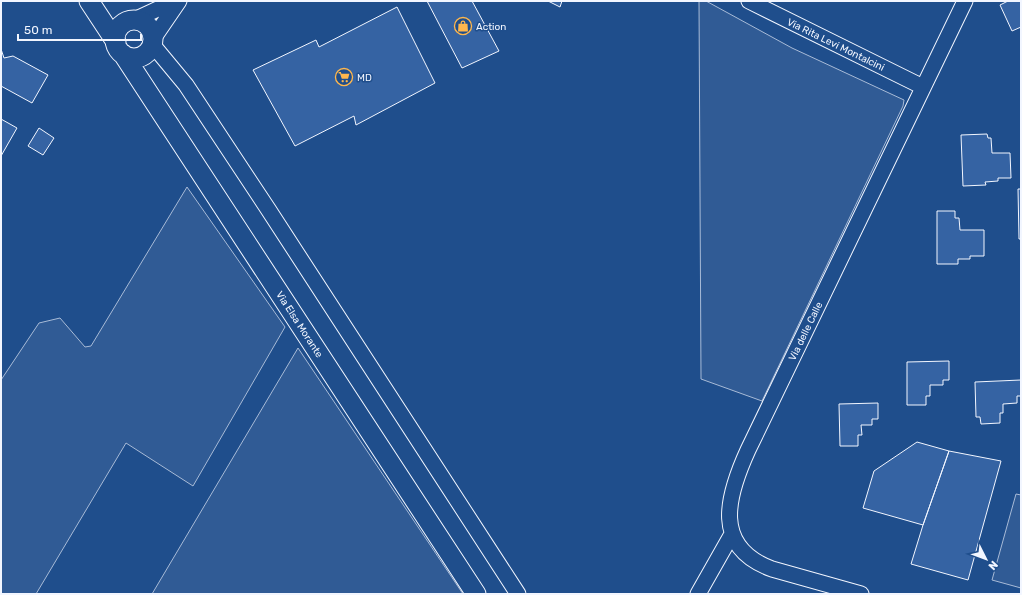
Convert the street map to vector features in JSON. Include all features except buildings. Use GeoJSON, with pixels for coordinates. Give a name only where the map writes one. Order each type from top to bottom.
{"type":"FeatureCollection","features":[{"type":"Feature","properties":{"kind":"street","name":"Via Elsa Morante"},"geometry":{"type":"LineString","coordinates":[[89,1],[476,594]]}},
{"type":"Feature","properties":{"kind":"street"},"geometry":{"type":"LineString","coordinates":[[175,1],[125,23],[119,28],[116,35],[120,48],[129,57],[140,57],[146,54],[179,1]]}},
{"type":"Feature","properties":{"kind":"street","name":"Via Rita Levi Montalcini"},"geometry":{"type":"LineString","coordinates":[[750,1],[923,88]]}},
{"type":"Feature","properties":{"kind":"street","name":"Via delle Calle"},"geometry":{"type":"LineString","coordinates":[[861,594],[772,569],[760,564],[745,553],[732,534],[730,520],[730,496],[742,463],[965,1]]}},
{"type":"Feature","properties":{"kind":"street"},"geometry":{"type":"LineString","coordinates":[[132,21],[144,23],[152,33],[153,41],[186,85],[264,202],[518,594]]}},
{"type":"Feature","properties":{"kind":"street"},"geometry":{"type":"LineString","coordinates":[[698,594],[732,534]]}},
{"type":"Feature","properties":{"kind":"shaded area"},"geometry":{"type":"Polygon","coordinates":[[[699,1],[706,1],[792,48],[904,100],[903,106],[762,401],[701,379],[699,1]]]}},
{"type":"Feature","properties":{"kind":"shaded area"},"geometry":{"type":"Polygon","coordinates":[[[187,187],[285,327],[193,486],[126,443],[36,594],[1,594],[1,380],[39,323],[60,318],[85,347],[91,346],[187,187]]]}},
{"type":"Feature","properties":{"kind":"shaded area"},"geometry":{"type":"Polygon","coordinates":[[[298,348],[463,594],[152,594],[298,348]]]}},
{"type":"Feature","properties":{"kind":"shaded area"},"geometry":{"type":"Polygon","coordinates":[[[1016,494],[1021,495],[1021,588],[992,580],[1016,494]]]}},
{"type":"Feature","properties":{"kind":"place","name":"Action"},"geometry":{"type":"Point","coordinates":[463,26]}},
{"type":"Feature","properties":{"kind":"place","name":"MD"},"geometry":{"type":"Point","coordinates":[344,77]}}]}
